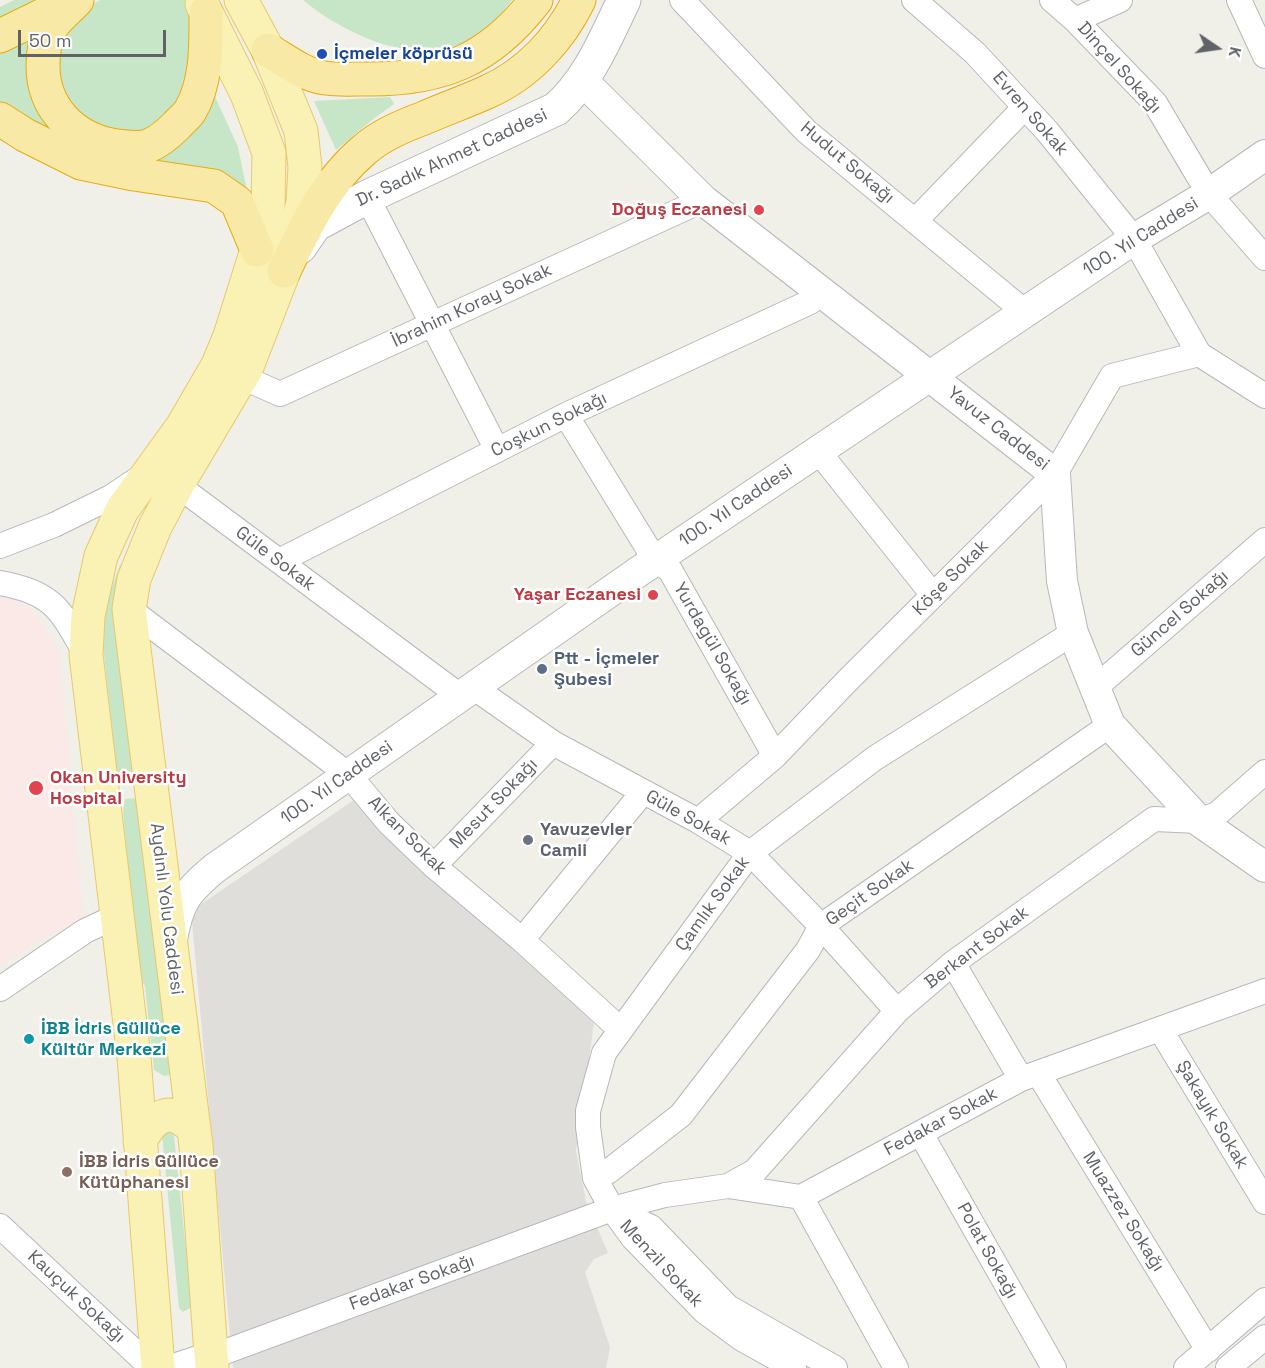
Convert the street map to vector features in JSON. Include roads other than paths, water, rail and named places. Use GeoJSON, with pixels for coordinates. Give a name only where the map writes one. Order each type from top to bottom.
{"type":"FeatureCollection","features":[{"type":"Feature","properties":{"kind":"highway"},"geometry":{"type":"LineString","coordinates":[[76,0],[50,28],[44,48],[43,81],[55,109],[65,123],[84,136],[126,148],[148,146],[167,135],[189,112],[200,86],[206,51],[203,6]]}},
{"type":"Feature","properties":{"kind":"highway"},"geometry":{"type":"LineString","coordinates":[[0,36],[76,0]]}},
{"type":"Feature","properties":{"kind":"highway"},"geometry":{"type":"LineString","coordinates":[[268,50],[303,70],[324,78],[389,79],[432,74],[456,66],[503,37],[520,21],[536,0]]}},
{"type":"Feature","properties":{"kind":"highway"},"geometry":{"type":"LineString","coordinates":[[284,271],[309,218],[338,175],[365,149],[398,128],[487,93],[506,82],[527,67],[555,39],[579,0]]}},
{"type":"Feature","properties":{"kind":"highway"},"geometry":{"type":"LineString","coordinates":[[0,119],[25,135],[81,163],[134,174],[214,186],[237,202],[257,250]]}},
{"type":"Feature","properties":{"kind":"main road","name":"Aydınlı Yolu Caddesi"},"geometry":{"type":"LineString","coordinates":[[212,1363],[194,1128],[129,609],[134,579],[167,474],[242,377],[284,271],[303,203],[305,167],[301,131],[268,50],[242,0]]}},
{"type":"Feature","properties":{"kind":"main road","name":"Dr. Sadık Ahmet Caddesi"},"geometry":{"type":"LineString","coordinates":[[284,271],[315,225],[367,197],[556,109],[583,81],[624,0]]}},
{"type":"Feature","properties":{"kind":"main road"},"geometry":{"type":"LineString","coordinates":[[158,1368],[134,1057],[86,655],[88,616],[101,556],[122,510],[167,474],[182,427],[218,365],[230,336],[257,250],[268,204],[268,153],[247,94],[203,6]]}},
{"type":"Feature","properties":{"kind":"main road"},"geometry":{"type":"LineString","coordinates":[[107,819],[112,801],[118,792],[126,788],[137,787],[144,792],[152,806]]}},
{"type":"Feature","properties":{"kind":"main road"},"geometry":{"type":"LineString","coordinates":[[134,1057],[143,1080],[160,1090],[171,1089],[180,1079],[185,1059]]}},
{"type":"Feature","properties":{"kind":"main road"},"geometry":{"type":"LineString","coordinates":[[140,1141],[148,1125],[163,1116],[176,1116],[194,1128]]}},
{"type":"Feature","properties":{"kind":"street","name":"Hudut Sokağı"},"geometry":{"type":"LineString","coordinates":[[682,0],[806,131],[1026,312]]}},
{"type":"Feature","properties":{"kind":"street","name":"Evren Sokak"},"geometry":{"type":"LineString","coordinates":[[914,0],[975,53],[1025,107],[1134,239],[1199,354]]}},
{"type":"Feature","properties":{"kind":"street","name":"Dinçel Sokağı"},"geometry":{"type":"LineString","coordinates":[[1052,0],[1075,20],[1155,104],[1209,194],[1265,258]]}},
{"type":"Feature","properties":{"kind":"street"},"geometry":{"type":"LineString","coordinates":[[1075,20],[1120,0]]}},
{"type":"Feature","properties":{"kind":"street"},"geometry":{"type":"LineString","coordinates":[[1239,0],[1265,57]]}},
{"type":"Feature","properties":{"kind":"street","name":"Yavuz Caddesi"},"geometry":{"type":"LineString","coordinates":[[583,81],[703,200],[1055,474],[1062,581],[1073,633],[1110,725],[1199,820],[1265,867]]}},
{"type":"Feature","properties":{"kind":"street"},"geometry":{"type":"LineString","coordinates":[[915,221],[1025,107]]}},
{"type":"Feature","properties":{"kind":"street","name":"100. Yıl Caddesi"},"geometry":{"type":"LineString","coordinates":[[215,868],[655,560],[1134,239],[1209,194],[1265,155]]}},
{"type":"Feature","properties":{"kind":"street"},"geometry":{"type":"LineString","coordinates":[[367,197],[497,450]]}},
{"type":"Feature","properties":{"kind":"street","name":"İbrahim Koray Sokak"},"geometry":{"type":"LineString","coordinates":[[242,377],[280,394],[703,200]]}},
{"type":"Feature","properties":{"kind":"street","name":"Coşkun Sokağı"},"geometry":{"type":"LineString","coordinates":[[279,561],[566,415],[810,302],[821,292]]}},
{"type":"Feature","properties":{"kind":"street"},"geometry":{"type":"LineString","coordinates":[[1199,354],[1265,396]]}},
{"type":"Feature","properties":{"kind":"street","name":"Köşe Sokak"},"geometry":{"type":"LineString","coordinates":[[698,821],[775,756],[1055,474],[1112,376],[1199,354]]}},
{"type":"Feature","properties":{"kind":"street","name":"Yurdagül Sokağı"},"geometry":{"type":"LineString","coordinates":[[566,415],[655,560],[670,570],[775,756]]}},
{"type":"Feature","properties":{"kind":"street"},"geometry":{"type":"LineString","coordinates":[[818,451],[933,595]]}},
{"type":"Feature","properties":{"kind":"street"},"geometry":{"type":"LineString","coordinates":[[1,543],[54,525],[111,497],[167,474]]}},
{"type":"Feature","properties":{"kind":"street","name":"Güle Sokak"},"geometry":{"type":"LineString","coordinates":[[167,474],[279,561],[467,691],[553,742],[698,821],[750,853],[821,926],[897,1011]]}},
{"type":"Feature","properties":{"kind":"street","name":"Güncel Sokağı"},"geometry":{"type":"LineString","coordinates":[[1095,688],[1265,540]]}},
{"type":"Feature","properties":{"kind":"street"},"geometry":{"type":"LineString","coordinates":[[0,583],[20,586],[49,599],[63,616],[86,655]]}},
{"type":"Feature","properties":{"kind":"street","name":"Alkan Sokak"},"geometry":{"type":"LineString","coordinates":[[129,609],[349,775],[389,823],[434,866],[522,939],[621,1030]]}},
{"type":"Feature","properties":{"kind":"street","name":"Çamlık Sokak"},"geometry":{"type":"LineString","coordinates":[[612,1209],[595,1178],[588,1127],[588,1111],[604,1053],[750,853],[875,758],[1073,633]]}},
{"type":"Feature","properties":{"kind":"street","name":"Geçit Sokak"},"geometry":{"type":"LineString","coordinates":[[595,1178],[609,1171],[681,1115],[808,950],[821,926],[1110,725]]}},
{"type":"Feature","properties":{"kind":"street","name":"Mesut Sokağı"},"geometry":{"type":"LineString","coordinates":[[434,866],[553,742]]}},
{"type":"Feature","properties":{"kind":"street","name":"Berkant Sokak"},"geometry":{"type":"LineString","coordinates":[[728,1186],[755,1171],[897,1011],[953,963],[1154,819],[1199,820],[1217,814],[1265,772]]}},
{"type":"Feature","properties":{"kind":"street"},"geometry":{"type":"LineString","coordinates":[[522,939],[643,792]]}},
{"type":"Feature","properties":{"kind":"street"},"geometry":{"type":"LineString","coordinates":[[158,845],[165,867],[174,875],[188,878],[215,868]]}},
{"type":"Feature","properties":{"kind":"street"},"geometry":{"type":"LineString","coordinates":[[171,946],[176,917],[185,898],[196,884],[215,868]]}},
{"type":"Feature","properties":{"kind":"street"},"geometry":{"type":"LineString","coordinates":[[0,989],[85,931],[117,916]]}},
{"type":"Feature","properties":{"kind":"street","name":"Muazzez Sokağı"},"geometry":{"type":"LineString","coordinates":[[953,963],[1030,1076],[1208,1350]]}},
{"type":"Feature","properties":{"kind":"street","name":"Fedakar Sokak"},"geometry":{"type":"LineString","coordinates":[[801,1197],[1030,1076],[1265,991]]}},
{"type":"Feature","properties":{"kind":"street","name":"Şakayık Sokak"},"geometry":{"type":"LineString","coordinates":[[1160,1029],[1265,1202]]}},
{"type":"Feature","properties":{"kind":"street","name":"Polat Sokağı"},"geometry":{"type":"LineString","coordinates":[[921,1134],[1053,1368]]}},
{"type":"Feature","properties":{"kind":"street"},"geometry":{"type":"LineString","coordinates":[[612,1209],[665,1195],[728,1186],[801,1197],[896,1368]]}},
{"type":"Feature","properties":{"kind":"street","name":"Fedakar Sokağı"},"geometry":{"type":"LineString","coordinates":[[212,1363],[612,1209]]}},
{"type":"Feature","properties":{"kind":"street","name":"Menzil Sokak"},"geometry":{"type":"LineString","coordinates":[[612,1209],[633,1238],[704,1311],[742,1339],[794,1368]]}},
{"type":"Feature","properties":{"kind":"street","name":"Menzil Sokak"},"geometry":{"type":"LineString","coordinates":[[612,1209],[651,1227],[728,1307],[835,1368]]}},
{"type":"Feature","properties":{"kind":"street","name":"Kauçuk Sokağı"},"geometry":{"type":"LineString","coordinates":[[0,1226],[152,1368]]}},
{"type":"Feature","properties":{"kind":"street"},"geometry":{"type":"LineString","coordinates":[[1186,1368],[1265,1300]]}},
{"type":"Feature","properties":{"kind":"street"},"geometry":{"type":"LineString","coordinates":[[1228,1368],[1265,1337]]}},
{"type":"Feature","properties":{"kind":"street"},"geometry":{"type":"LineString","coordinates":[[177,1368],[212,1363]]}},
{"type":"Feature","properties":{"kind":"place","name":"İçmeler köprüsü"},"geometry":{"type":"Point","coordinates":[322,54]}},
{"type":"Feature","properties":{"kind":"place","name":"Doğuş Eczanesi"},"geometry":{"type":"Point","coordinates":[759,210]}},
{"type":"Feature","properties":{"kind":"place","name":"Yaşar Eczanesi"},"geometry":{"type":"Point","coordinates":[653,595]}},
{"type":"Feature","properties":{"kind":"place","name":"Ptt - İçmeler Şubesi"},"geometry":{"type":"Point","coordinates":[542,669]}},
{"type":"Feature","properties":{"kind":"place","name":"Okan University Hospital"},"geometry":{"type":"Point","coordinates":[36,788]}},
{"type":"Feature","properties":{"kind":"place","name":"Yavuzevler Camii"},"geometry":{"type":"Point","coordinates":[528,840]}},
{"type":"Feature","properties":{"kind":"place","name":"İBB İdris Güllüce Kültür Merkezi"},"geometry":{"type":"Point","coordinates":[29,1039]}},
{"type":"Feature","properties":{"kind":"place","name":"İBB İdris Güllüce Kütüphanesi"},"geometry":{"type":"Point","coordinates":[67,1172]}}]}
